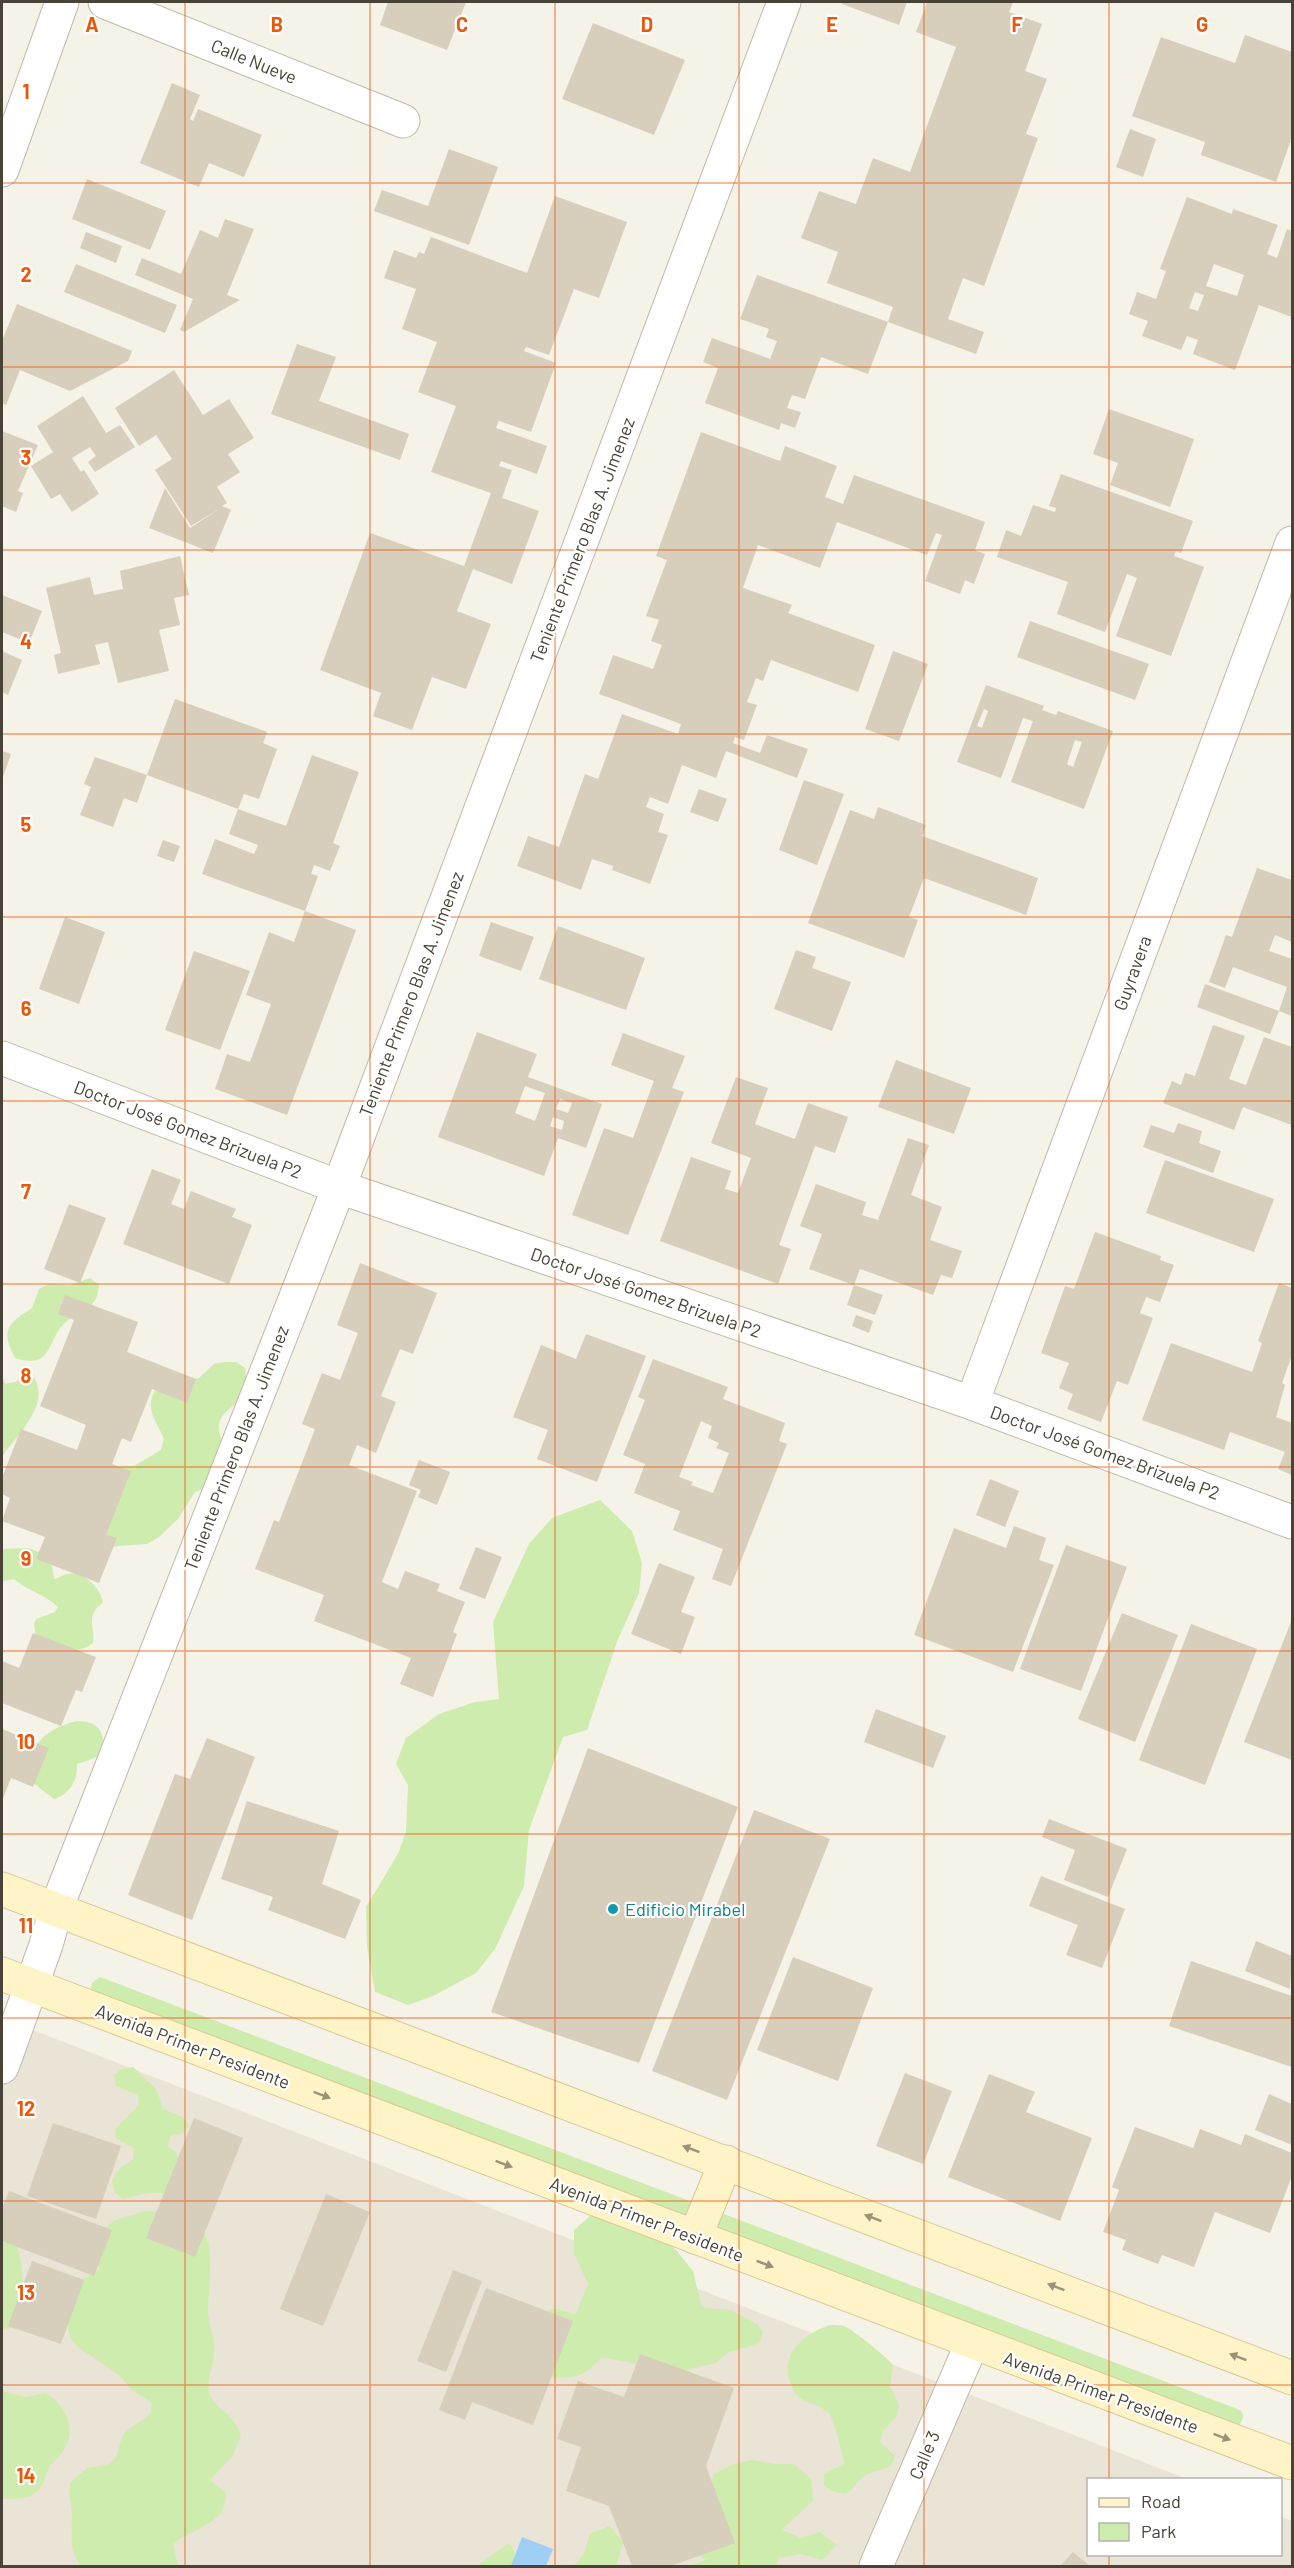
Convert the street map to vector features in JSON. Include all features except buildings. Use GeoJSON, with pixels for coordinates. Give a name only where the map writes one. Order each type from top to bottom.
{"type":"FeatureCollection","features":[{"type":"Feature","properties":{"kind":"main road"},"geometry":{"type":"LineString","coordinates":[[2,1889],[1293,2378]]}},
{"type":"Feature","properties":{"kind":"main road","name":"Avenida Primer Presidente"},"geometry":{"type":"LineString","coordinates":[[16,1979],[1293,2463]]}},
{"type":"Feature","properties":{"kind":"main road"},"geometry":{"type":"LineString","coordinates":[[695,2237],[726,2162]]}},
{"type":"Feature","properties":{"kind":"street"},"geometry":{"type":"LineString","coordinates":[[2,170],[62,2]]}},
{"type":"Feature","properties":{"kind":"street","name":"Calle Nueve"},"geometry":{"type":"LineString","coordinates":[[105,2],[403,121]]}},
{"type":"Feature","properties":{"kind":"street","name":"Teniente Primero Blas A. Jimenez"},"geometry":{"type":"LineString","coordinates":[[2,2067],[16,1979],[46,1945],[56,1909],[339,1187],[784,2]]}},
{"type":"Feature","properties":{"kind":"street","name":"Guyravera"},"geometry":{"type":"LineString","coordinates":[[972,1402],[1293,543]]}},
{"type":"Feature","properties":{"kind":"street","name":"Doctor José Gomez Brizuela P2"},"geometry":{"type":"LineString","coordinates":[[2,1058],[339,1187],[972,1402],[1293,1522]]}},
{"type":"Feature","properties":{"kind":"street","name":"Calle 3"},"geometry":{"type":"LineString","coordinates":[[876,2566],[972,2343]]}},
{"type":"Feature","properties":{"kind":"shaded area"},"geometry":{"type":"Polygon","coordinates":[[[2,2018],[1184,2478],[1087,2478],[1087,2556],[1282,2556],[1282,2516],[1292,2521],[1292,2566],[2,2566],[2,2018]]]}},
{"type":"Feature","properties":{"kind":"green space"},"geometry":{"type":"Polygon","coordinates":[[[90,1278],[99,1285],[95,1301],[91,1306],[63,1325],[42,1358],[27,1361],[15,1358],[8,1340],[9,1328],[17,1318],[32,1308],[39,1289],[49,1284],[70,1285],[90,1278]]]}},
{"type":"Feature","properties":{"kind":"green space"},"geometry":{"type":"Polygon","coordinates":[[[236,1362],[245,1368],[246,1381],[241,1398],[221,1418],[220,1434],[226,1458],[216,1485],[195,1492],[178,1519],[159,1537],[147,1544],[107,1547],[90,1489],[112,1466],[134,1466],[161,1450],[164,1439],[151,1408],[157,1387],[199,1378],[214,1364],[236,1362]]]}},
{"type":"Feature","properties":{"kind":"green space"},"geometry":{"type":"Polygon","coordinates":[[[2,1375],[5,1384],[24,1377],[34,1378],[38,1388],[38,1399],[30,1420],[2,1457],[2,1375]]]}},
{"type":"Feature","properties":{"kind":"green space"},"geometry":{"type":"Polygon","coordinates":[[[600,1500],[632,1531],[642,1563],[639,1593],[618,1639],[587,1730],[563,1737],[529,1830],[524,1886],[495,1949],[476,1973],[433,1996],[408,2005],[375,1992],[367,1946],[366,1907],[398,1854],[406,1832],[408,1785],[396,1764],[406,1738],[439,1714],[475,1702],[499,1699],[493,1622],[529,1544],[552,1518],[600,1500]]]}},
{"type":"Feature","properties":{"kind":"green space"},"geometry":{"type":"Polygon","coordinates":[[[29,1548],[48,1558],[54,1579],[73,1573],[85,1577],[99,1591],[103,1602],[92,1617],[93,1643],[71,1650],[56,1646],[36,1635],[34,1624],[36,1619],[55,1612],[58,1607],[14,1579],[2,1581],[2,1549],[29,1548]]]}},
{"type":"Feature","properties":{"kind":"green space"},"geometry":{"type":"Polygon","coordinates":[[[77,1721],[89,1722],[96,1726],[101,1733],[103,1746],[96,1757],[77,1764],[72,1786],[60,1797],[54,1799],[33,1783],[33,1754],[44,1736],[63,1725],[77,1721]]]}},
{"type":"Feature","properties":{"kind":"green space"},"geometry":{"type":"Polygon","coordinates":[[[100,1977],[1240,2410],[1243,2419],[1237,2427],[90,1993],[92,1983],[100,1977]]]}},
{"type":"Feature","properties":{"kind":"green space"},"geometry":{"type":"Polygon","coordinates":[[[133,2067],[156,2089],[163,2109],[183,2117],[189,2125],[182,2134],[171,2136],[167,2146],[176,2152],[180,2162],[169,2193],[147,2193],[123,2199],[115,2192],[112,2181],[117,2171],[133,2159],[134,2148],[115,2138],[116,2128],[139,2105],[138,2095],[116,2086],[114,2075],[122,2069],[133,2067]]]}},
{"type":"Feature","properties":{"kind":"green space"},"geometry":{"type":"Polygon","coordinates":[[[145,2211],[177,2213],[192,2219],[201,2228],[207,2240],[210,2253],[208,2312],[214,2347],[209,2393],[215,2403],[234,2422],[241,2435],[233,2455],[210,2480],[226,2493],[225,2504],[215,2519],[173,2544],[178,2566],[81,2566],[74,2553],[72,2542],[70,2483],[87,2468],[109,2464],[116,2457],[123,2434],[150,2414],[152,2404],[73,2341],[69,2333],[68,2322],[72,2285],[100,2269],[96,2259],[97,2235],[115,2220],[145,2211]]]}},
{"type":"Feature","properties":{"kind":"green space"},"geometry":{"type":"Polygon","coordinates":[[[622,2211],[632,2217],[645,2236],[667,2243],[676,2250],[693,2271],[704,2308],[731,2310],[757,2324],[763,2333],[759,2343],[729,2352],[715,2363],[677,2372],[601,2358],[578,2376],[549,2378],[535,2313],[555,2309],[576,2314],[588,2284],[574,2253],[574,2230],[590,2216],[622,2211]]]}},
{"type":"Feature","properties":{"kind":"green space"},"geometry":{"type":"Polygon","coordinates":[[[2,2234],[10,2237],[15,2244],[22,2267],[23,2330],[2,2329],[2,2234]]]}},
{"type":"Feature","properties":{"kind":"green space"},"geometry":{"type":"Polygon","coordinates":[[[830,2325],[848,2328],[893,2365],[890,2386],[899,2405],[897,2416],[883,2431],[880,2442],[895,2456],[891,2466],[867,2474],[845,2494],[831,2491],[824,2485],[824,2474],[844,2464],[830,2415],[798,2396],[790,2382],[788,2372],[792,2353],[797,2346],[812,2333],[830,2325]]]}},
{"type":"Feature","properties":{"kind":"green space"},"geometry":{"type":"Polygon","coordinates":[[[2,2391],[26,2397],[45,2393],[58,2403],[69,2424],[70,2432],[65,2448],[50,2466],[40,2488],[27,2497],[2,2499],[2,2391]]]}},
{"type":"Feature","properties":{"kind":"green space"},"geometry":{"type":"Polygon","coordinates":[[[753,2460],[774,2464],[794,2464],[811,2479],[813,2500],[782,2530],[801,2538],[820,2532],[837,2545],[822,2560],[801,2554],[779,2558],[776,2566],[689,2566],[705,2560],[692,2545],[714,2474],[733,2464],[753,2460]]]}},
{"type":"Feature","properties":{"kind":"green space"},"geometry":{"type":"Polygon","coordinates":[[[610,2526],[623,2542],[617,2566],[574,2566],[584,2554],[590,2534],[610,2526]]]}},
{"type":"Feature","properties":{"kind":"green space"},"geometry":{"type":"Polygon","coordinates":[[[509,2543],[520,2561],[519,2566],[477,2566],[509,2543]]]}},
{"type":"Feature","properties":{"kind":"water"},"geometry":{"type":"Polygon","coordinates":[[[522,2537],[553,2549],[546,2566],[511,2566],[522,2537]]]}},
{"type":"Feature","properties":{"kind":"place","name":"Edificio Mirabel"},"geometry":{"type":"Point","coordinates":[613,1909]}}]}
